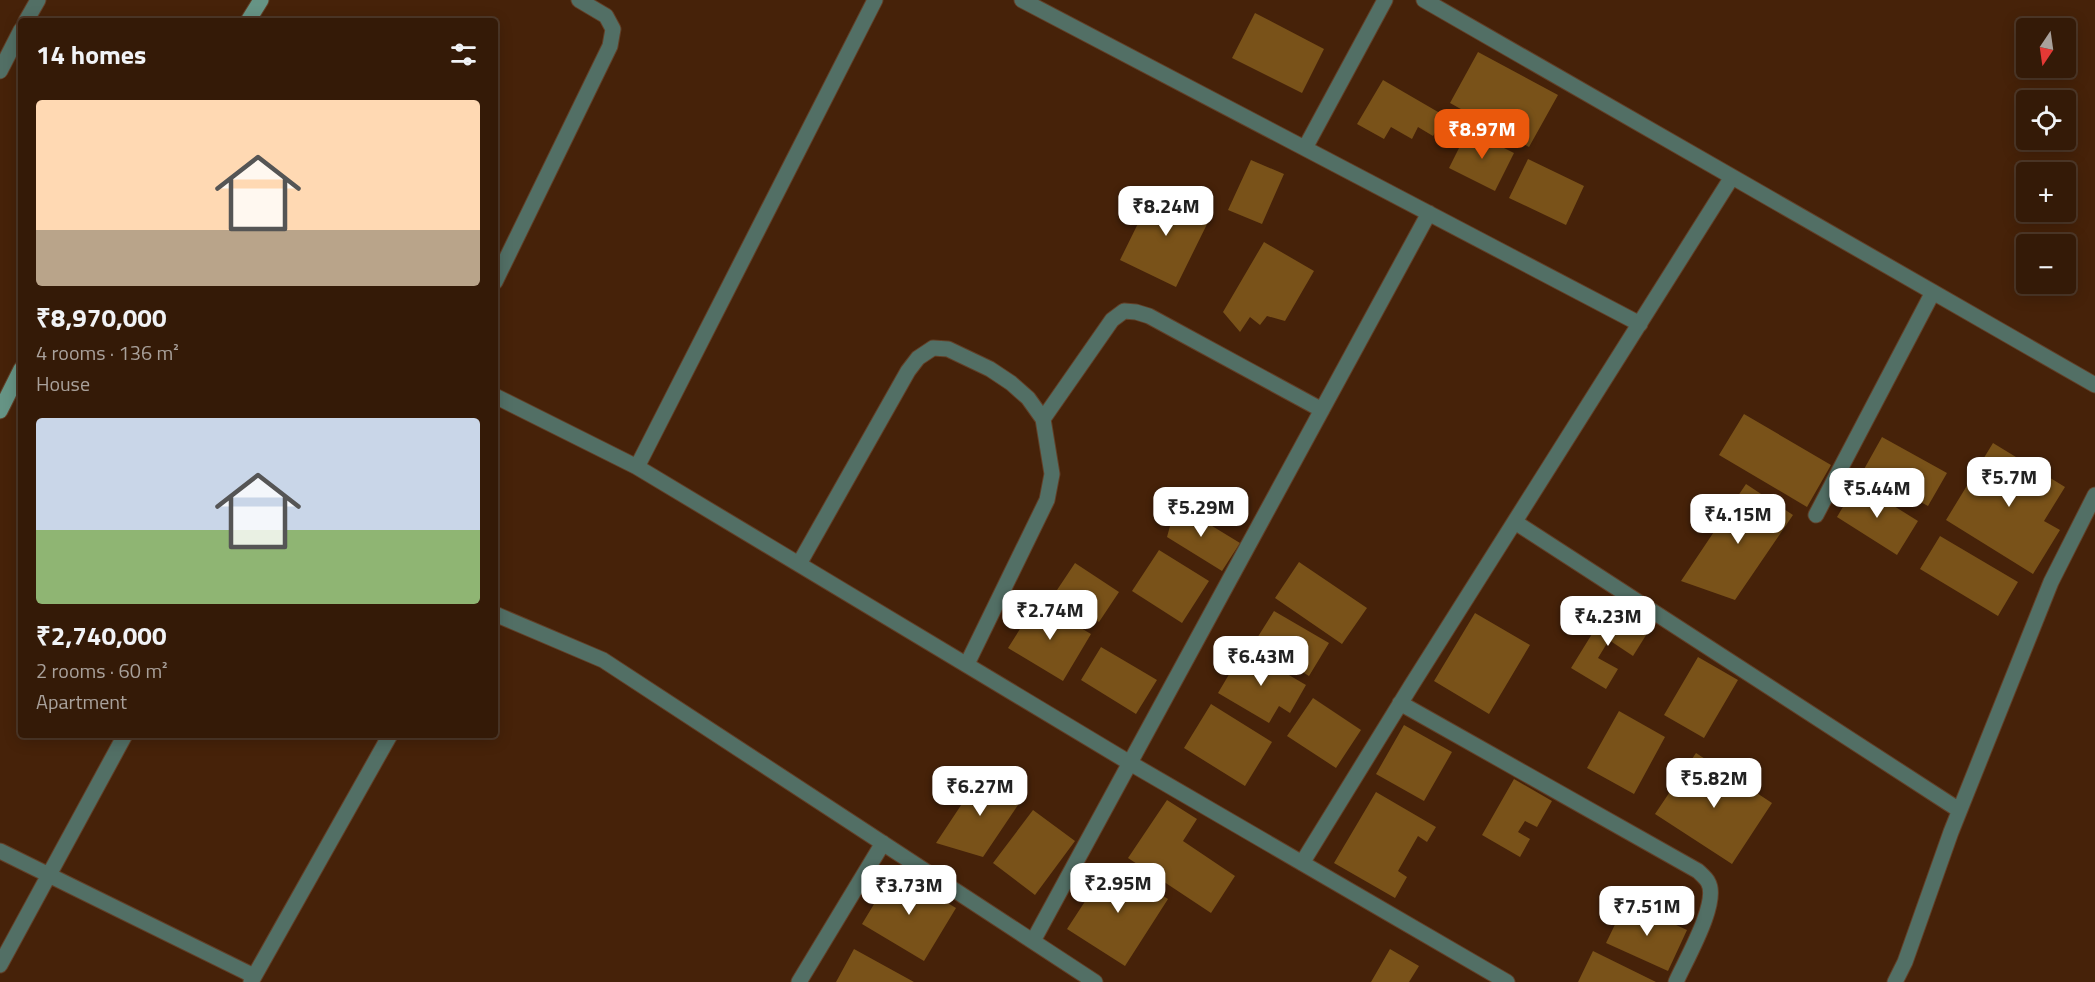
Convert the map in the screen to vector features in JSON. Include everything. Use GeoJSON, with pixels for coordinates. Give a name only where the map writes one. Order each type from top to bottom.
{"type":"FeatureCollection","features":[{"type":"Feature","properties":{"kind":"street"},"geometry":{"type":"LineString","coordinates":[[28,18],[38,0]]}},
{"type":"Feature","properties":{"kind":"street"},"geometry":{"type":"LineString","coordinates":[[250,18],[261,0]]}},
{"type":"Feature","properties":{"kind":"street"},"geometry":{"type":"LineString","coordinates":[[498,276],[610,46],[613,29],[606,16],[579,0]]}},
{"type":"Feature","properties":{"kind":"street"},"geometry":{"type":"LineString","coordinates":[[638,467],[875,0]]}},
{"type":"Feature","properties":{"kind":"street"},"geometry":{"type":"LineString","coordinates":[[1022,0],[1640,324]]}},
{"type":"Feature","properties":{"kind":"street"},"geometry":{"type":"LineString","coordinates":[[1305,148],[1385,0]]}},
{"type":"Feature","properties":{"kind":"street"},"geometry":{"type":"LineString","coordinates":[[1424,0],[2095,385]]}},
{"type":"Feature","properties":{"kind":"street"},"geometry":{"type":"LineString","coordinates":[[0,71],[18,36]]}},
{"type":"Feature","properties":{"kind":"street"},"geometry":{"type":"LineString","coordinates":[[1302,862],[1732,177]]}},
{"type":"Feature","properties":{"kind":"street"},"geometry":{"type":"LineString","coordinates":[[1033,941],[1430,213]]}},
{"type":"Feature","properties":{"kind":"street"},"geometry":{"type":"LineString","coordinates":[[1816,515],[1933,292]]}},
{"type":"Feature","properties":{"kind":"street"},"geometry":{"type":"LineString","coordinates":[[1042,419],[1112,320],[1124,311],[1149,316],[1322,411]]}},
{"type":"Feature","properties":{"kind":"street"},"geometry":{"type":"LineString","coordinates":[[799,564],[908,371],[918,358],[933,348],[948,350],[990,369],[1011,382],[1028,398],[1042,419],[1052,474],[1047,500],[967,664]]}},
{"type":"Feature","properties":{"kind":"street"},"geometry":{"type":"LineString","coordinates":[[0,411],[18,375]]}},
{"type":"Feature","properties":{"kind":"street"},"geometry":{"type":"LineString","coordinates":[[498,397],[638,467],[1130,763],[1507,982]]}},
{"type":"Feature","properties":{"kind":"street"},"geometry":{"type":"LineString","coordinates":[[1895,982],[1905,962],[1959,810],[2051,582],[2095,495]]}},
{"type":"Feature","properties":{"kind":"street"},"geometry":{"type":"LineString","coordinates":[[1515,522],[1959,810]]}},
{"type":"Feature","properties":{"kind":"street"},"geometry":{"type":"LineString","coordinates":[[498,615],[603,660],[1095,982]]}},
{"type":"Feature","properties":{"kind":"street"},"geometry":{"type":"LineString","coordinates":[[1400,704],[1698,871],[1709,882],[1710,897],[1706,915],[1676,982]]}},
{"type":"Feature","properties":{"kind":"street"},"geometry":{"type":"LineString","coordinates":[[0,965],[123,738]]}},
{"type":"Feature","properties":{"kind":"street"},"geometry":{"type":"LineString","coordinates":[[0,851],[252,979],[388,738]]}},
{"type":"Feature","properties":{"kind":"street"},"geometry":{"type":"LineString","coordinates":[[799,982],[883,843]]}},
{"type":"Feature","properties":{"kind":"building"},"geometry":{"type":"Polygon","coordinates":[[[1255,13],[1324,49],[1302,93],[1232,58],[1255,13]]]}},
{"type":"Feature","properties":{"kind":"building"},"geometry":{"type":"Polygon","coordinates":[[[1478,52],[1558,95],[1529,147],[1450,103],[1478,52]]]}},
{"type":"Feature","properties":{"kind":"building"},"geometry":{"type":"Polygon","coordinates":[[[1383,80],[1445,116],[1433,136],[1418,127],[1412,139],[1391,127],[1384,139],[1357,124],[1383,80]]]}},
{"type":"Feature","properties":{"kind":"building"},"geometry":{"type":"Polygon","coordinates":[[[1468,130],[1514,153],[1495,191],[1449,168],[1468,130]]]}},
{"type":"Feature","properties":{"kind":"building"},"geometry":{"type":"Polygon","coordinates":[[[1528,159],[1584,186],[1566,225],[1509,198],[1528,159]]]}},
{"type":"Feature","properties":{"kind":"building"},"geometry":{"type":"Polygon","coordinates":[[[1251,160],[1284,174],[1262,224],[1228,210],[1251,160]]]}},
{"type":"Feature","properties":{"kind":"building"},"geometry":{"type":"Polygon","coordinates":[[[1156,187],[1212,214],[1176,287],[1120,260],[1156,187]]]}},
{"type":"Feature","properties":{"kind":"building"},"geometry":{"type":"Polygon","coordinates":[[[1264,242],[1314,271],[1285,321],[1267,316],[1260,325],[1250,317],[1240,332],[1223,312],[1264,242]]]}},
{"type":"Feature","properties":{"kind":"building"},"geometry":{"type":"Polygon","coordinates":[[[1744,414],[1831,465],[1807,507],[1719,455],[1744,414]]]}},
{"type":"Feature","properties":{"kind":"building"},"geometry":{"type":"Polygon","coordinates":[[[1882,437],[1947,473],[1928,506],[1863,471],[1882,437]]]}},
{"type":"Feature","properties":{"kind":"building"},"geometry":{"type":"Polygon","coordinates":[[[1993,443],[2065,487],[2044,521],[2060,530],[2033,574],[1946,520],[1993,443]]]}},
{"type":"Feature","properties":{"kind":"building"},"geometry":{"type":"Polygon","coordinates":[[[1857,483],[1918,521],[1897,555],[1837,517],[1857,483]]]}},
{"type":"Feature","properties":{"kind":"building"},"geometry":{"type":"Polygon","coordinates":[[[1746,484],[1793,515],[1735,600],[1681,581],[1746,484]]]}},
{"type":"Feature","properties":{"kind":"building"},"geometry":{"type":"Polygon","coordinates":[[[1176,504],[1240,543],[1222,571],[1167,537],[1176,504]]]}},
{"type":"Feature","properties":{"kind":"building"},"geometry":{"type":"Polygon","coordinates":[[[1940,536],[2018,582],[1998,616],[1920,569],[1940,536]]]}},
{"type":"Feature","properties":{"kind":"building"},"geometry":{"type":"Polygon","coordinates":[[[1159,550],[1209,581],[1182,623],[1132,591],[1159,550]]]}},
{"type":"Feature","properties":{"kind":"building"},"geometry":{"type":"Polygon","coordinates":[[[1299,562],[1367,608],[1342,644],[1275,598],[1299,562]]]}},
{"type":"Feature","properties":{"kind":"building"},"geometry":{"type":"Polygon","coordinates":[[[1075,563],[1119,592],[1099,622],[1055,593],[1075,563]]]}},
{"type":"Feature","properties":{"kind":"building"},"geometry":{"type":"Polygon","coordinates":[[[1037,602],[1091,634],[1063,681],[1008,648],[1037,602]]]}},
{"type":"Feature","properties":{"kind":"building"},"geometry":{"type":"Polygon","coordinates":[[[1608,608],[1648,632],[1633,656],[1609,640],[1598,658],[1618,669],[1606,689],[1571,668],[1608,608]]]}},
{"type":"Feature","properties":{"kind":"building"},"geometry":{"type":"Polygon","coordinates":[[[1274,611],[1329,643],[1309,676],[1254,643],[1274,611]]]}},
{"type":"Feature","properties":{"kind":"building"},"geometry":{"type":"Polygon","coordinates":[[[1475,613],[1530,645],[1489,714],[1434,681],[1475,613]]]}},
{"type":"Feature","properties":{"kind":"building"},"geometry":{"type":"Polygon","coordinates":[[[1101,647],[1157,680],[1136,714],[1081,680],[1101,647]]]}},
{"type":"Feature","properties":{"kind":"building"},"geometry":{"type":"Polygon","coordinates":[[[1244,649],[1306,685],[1290,713],[1279,706],[1269,723],[1218,693],[1244,649]]]}},
{"type":"Feature","properties":{"kind":"building"},"geometry":{"type":"Polygon","coordinates":[[[1698,657],[1738,680],[1704,738],[1664,715],[1698,657]]]}},
{"type":"Feature","properties":{"kind":"building"},"geometry":{"type":"Polygon","coordinates":[[[1313,698],[1361,730],[1336,768],[1287,736],[1313,698]]]}},
{"type":"Feature","properties":{"kind":"building"},"geometry":{"type":"Polygon","coordinates":[[[1211,704],[1272,742],[1245,786],[1184,748],[1211,704]]]}},
{"type":"Feature","properties":{"kind":"building"},"geometry":{"type":"Polygon","coordinates":[[[1619,711],[1665,737],[1634,794],[1587,768],[1619,711]]]}},
{"type":"Feature","properties":{"kind":"building"},"geometry":{"type":"Polygon","coordinates":[[[1404,725],[1452,752],[1424,801],[1376,774],[1404,725]]]}},
{"type":"Feature","properties":{"kind":"building"},"geometry":{"type":"Polygon","coordinates":[[[1696,753],[1772,803],[1732,864],[1655,814],[1696,753]]]}},
{"type":"Feature","properties":{"kind":"building"},"geometry":{"type":"Polygon","coordinates":[[[983,772],[1022,799],[983,857],[936,843],[983,772]]]}},
{"type":"Feature","properties":{"kind":"building"},"geometry":{"type":"Polygon","coordinates":[[[1514,779],[1552,801],[1537,827],[1525,821],[1518,832],[1530,839],[1520,857],[1482,835],[1514,779]]]}},
{"type":"Feature","properties":{"kind":"building"},"geometry":{"type":"Polygon","coordinates":[[[1376,792],[1436,827],[1427,842],[1418,836],[1398,871],[1407,877],[1395,898],[1334,863],[1376,792]]]}},
{"type":"Feature","properties":{"kind":"building"},"geometry":{"type":"Polygon","coordinates":[[[1167,800],[1197,819],[1183,841],[1235,876],[1211,913],[1128,858],[1167,800]]]}},
{"type":"Feature","properties":{"kind":"building"},"geometry":{"type":"Polygon","coordinates":[[[1033,810],[1075,841],[1035,895],[993,863],[1033,810]]]}},
{"type":"Feature","properties":{"kind":"building"},"geometry":{"type":"Polygon","coordinates":[[[1110,863],[1168,899],[1125,966],[1067,929],[1110,863]]]}},
{"type":"Feature","properties":{"kind":"building"},"geometry":{"type":"Polygon","coordinates":[[[894,871],[956,908],[924,961],[862,924],[894,871]]]}},
{"type":"Feature","properties":{"kind":"building"},"geometry":{"type":"Polygon","coordinates":[[[1626,902],[1687,930],[1668,971],[1606,943],[1626,902]]]}},
{"type":"Feature","properties":{"kind":"building"},"geometry":{"type":"Polygon","coordinates":[[[854,949],[914,982],[836,982],[854,949]]]}},
{"type":"Feature","properties":{"kind":"building"},"geometry":{"type":"Polygon","coordinates":[[[1390,949],[1419,966],[1409,982],[1371,982],[1390,949]]]}},
{"type":"Feature","properties":{"kind":"building"},"geometry":{"type":"Polygon","coordinates":[[[1593,951],[1656,982],[1578,982],[1593,951]]]}}]}
